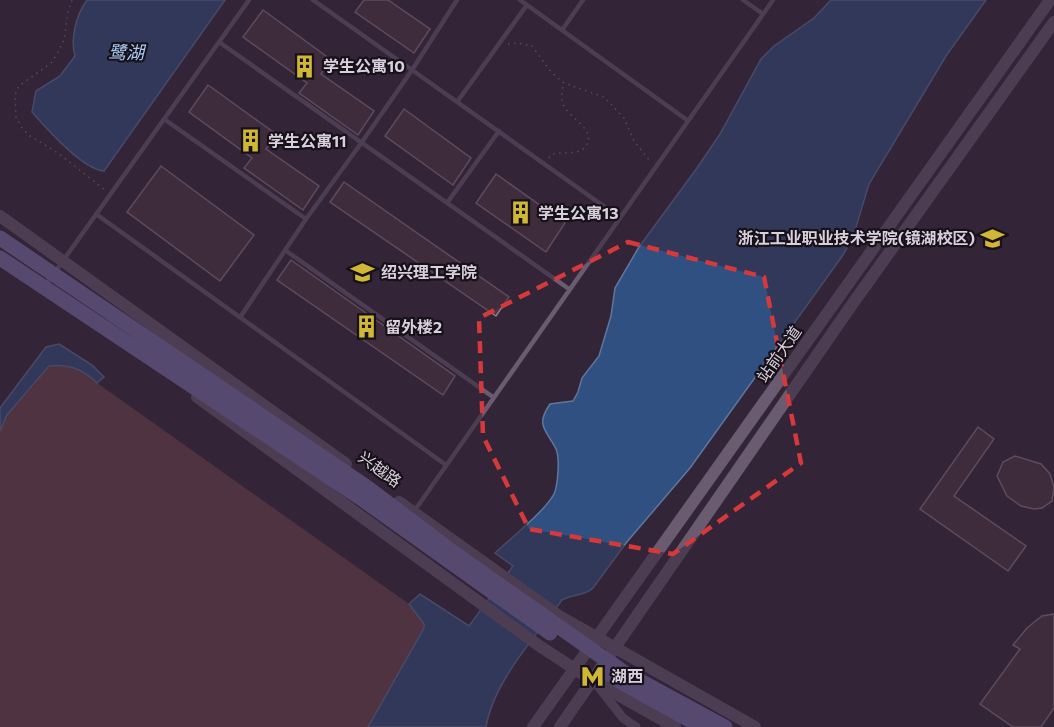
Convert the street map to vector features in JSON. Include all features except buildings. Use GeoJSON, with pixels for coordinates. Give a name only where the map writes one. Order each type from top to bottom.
{"type":"FeatureCollection","features":[{"type":"Feature","properties":{"kind":"highway"},"geometry":{"type":"LineString","coordinates":[[0,238],[368,488],[454,553],[622,671],[725,727]]}},
{"type":"Feature","properties":{"kind":"highway"},"geometry":{"type":"LineString","coordinates":[[0,258],[362,499],[619,681],[702,727]]}},
{"type":"Feature","properties":{"kind":"main road","name":"站前大道"},"geometry":{"type":"LineString","coordinates":[[533,727],[1050,0]]}},
{"type":"Feature","properties":{"kind":"main road","name":"站前大道"},"geometry":{"type":"LineString","coordinates":[[560,727],[852,306],[1054,22]]}},
{"type":"Feature","properties":{"kind":"main road","name":"兴越路"},"geometry":{"type":"LineString","coordinates":[[0,216],[559,616],[755,727]]}},
{"type":"Feature","properties":{"kind":"main road"},"geometry":{"type":"LineString","coordinates":[[0,252],[538,645],[593,681],[675,727]]}},
{"type":"Feature","properties":{"kind":"street"},"geometry":{"type":"LineString","coordinates":[[593,681],[622,718],[636,727]]}},
{"type":"Feature","properties":{"kind":"lane"},"geometry":{"type":"LineString","coordinates":[[44,286],[249,0]]}},
{"type":"Feature","properties":{"kind":"lane"},"geometry":{"type":"LineString","coordinates":[[313,0],[619,217]]}},
{"type":"Feature","properties":{"kind":"lane"},"geometry":{"type":"LineString","coordinates":[[241,316],[306,219],[412,70],[457,0]]}},
{"type":"Feature","properties":{"kind":"lane"},"geometry":{"type":"LineString","coordinates":[[520,0],[687,120]]}},
{"type":"Feature","properties":{"kind":"lane"},"geometry":{"type":"LineString","coordinates":[[562,30],[583,0]]}},
{"type":"Feature","properties":{"kind":"lane"},"geometry":{"type":"LineString","coordinates":[[743,0],[763,14]]}},
{"type":"Feature","properties":{"kind":"lane"},"geometry":{"type":"LineString","coordinates":[[413,513],[773,0]]}},
{"type":"Feature","properties":{"kind":"lane"},"geometry":{"type":"LineString","coordinates":[[457,102],[527,5]]}},
{"type":"Feature","properties":{"kind":"lane"},"geometry":{"type":"LineString","coordinates":[[219,42],[568,289]]}},
{"type":"Feature","properties":{"kind":"lane"},"geometry":{"type":"LineString","coordinates":[[164,119],[306,219]]}},
{"type":"Feature","properties":{"kind":"lane"},"geometry":{"type":"LineString","coordinates":[[447,202],[499,131]]}},
{"type":"Feature","properties":{"kind":"lane"},"geometry":{"type":"LineString","coordinates":[[96,214],[446,465]]}},
{"type":"Feature","properties":{"kind":"lane"},"geometry":{"type":"LineString","coordinates":[[285,250],[494,397]]}},
{"type":"Feature","properties":{"kind":"path"},"geometry":{"type":"LineString","coordinates":[[72,0],[64,40],[58,52],[51,63],[19,86],[15,96],[16,117],[30,136],[58,153],[110,194]]}},
{"type":"Feature","properties":{"kind":"path"},"geometry":{"type":"LineString","coordinates":[[499,44],[518,43],[532,46],[551,72],[564,83],[604,98],[624,118],[634,141],[654,167]]}},
{"type":"Feature","properties":{"kind":"path"},"geometry":{"type":"LineString","coordinates":[[546,164],[551,155],[558,152],[582,150],[586,143],[587,133],[582,123],[569,114],[562,103],[564,83]]}},
{"type":"Feature","properties":{"kind":"highlighted area"},"geometry":{"type":"Polygon","coordinates":[[[628,242],[764,277],[801,463],[673,554],[529,529],[483,436],[479,318],[628,242]]]}},
{"type":"Feature","properties":{"kind":"shaded area"},"geometry":{"type":"Polygon","coordinates":[[[53,365],[72,367],[87,374],[409,604],[424,624],[424,628],[368,727],[0,727],[0,431],[7,415],[35,384],[43,371],[53,365]]]}},
{"type":"Feature","properties":{"kind":"water","name":"鹭湖"},"geometry":{"type":"Polygon","coordinates":[[[87,0],[225,0],[104,171],[95,169],[76,156],[32,112],[36,91],[60,76],[75,56],[73,42],[75,27],[87,0]]]}},
{"type":"Feature","properties":{"kind":"water"},"geometry":{"type":"Polygon","coordinates":[[[831,0],[986,0],[946,56],[869,184],[853,237],[843,255],[690,468],[626,543],[593,588],[562,600],[528,644],[497,693],[486,727],[368,727],[424,628],[424,624],[409,604],[420,594],[469,626],[513,566],[495,553],[543,508],[554,494],[557,484],[557,453],[544,427],[543,418],[550,404],[573,401],[582,378],[599,356],[611,316],[615,288],[639,247],[720,134],[761,59],[774,46],[814,18],[831,0]]]}},
{"type":"Feature","properties":{"kind":"water"},"geometry":{"type":"Polygon","coordinates":[[[59,344],[92,365],[104,377],[97,383],[75,368],[49,366],[7,415],[0,431],[0,408],[46,347],[59,344]]]}},
{"type":"Feature","properties":{"kind":"place","name":"学生公寓10"},"geometry":{"type":"Point","coordinates":[305,66]}},
{"type":"Feature","properties":{"kind":"place","name":"学生公寓11"},"geometry":{"type":"Point","coordinates":[250,141]}},
{"type":"Feature","properties":{"kind":"place","name":"学生公寓13"},"geometry":{"type":"Point","coordinates":[520,213]}},
{"type":"Feature","properties":{"kind":"place","name":"浙江工业职业技术学院(镜湖校区)"},"geometry":{"type":"Point","coordinates":[993,238]}},
{"type":"Feature","properties":{"kind":"place","name":"绍兴理工学院"},"geometry":{"type":"Point","coordinates":[363,272]}},
{"type":"Feature","properties":{"kind":"place","name":"留外楼2"},"geometry":{"type":"Point","coordinates":[367,327]}},
{"type":"Feature","properties":{"kind":"place","name":"湖西"},"geometry":{"type":"Point","coordinates":[593,676]}}]}
